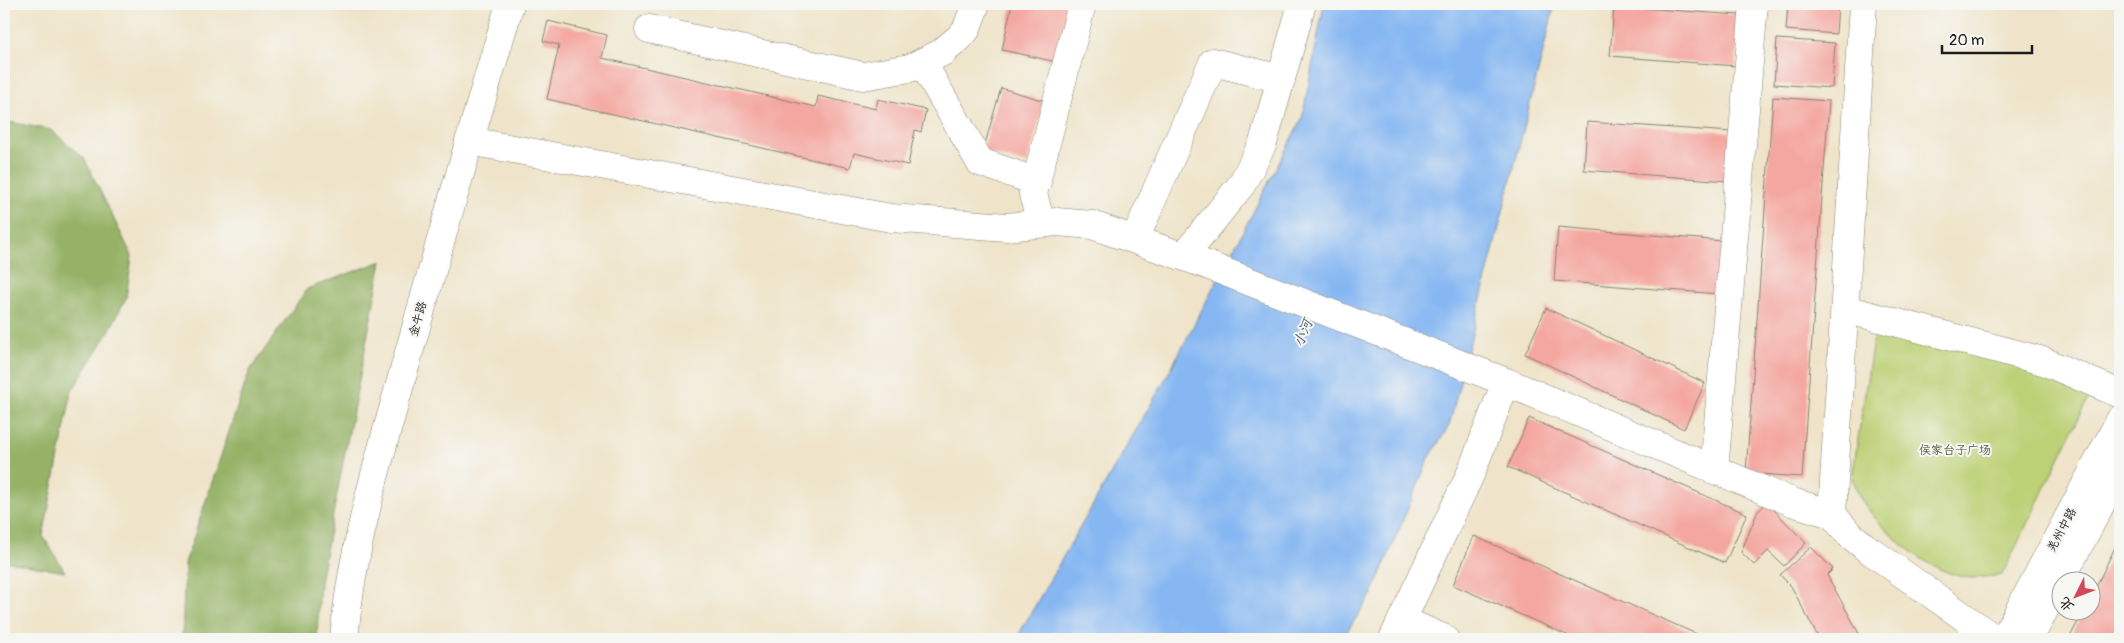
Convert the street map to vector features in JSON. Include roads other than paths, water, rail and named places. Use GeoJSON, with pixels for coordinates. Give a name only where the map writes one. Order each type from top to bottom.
{"type":"FeatureCollection","features":[{"type":"Feature","properties":{"kind":"street","name":"金牛路"},"geometry":{"type":"LineString","coordinates":[[344,639],[356,555],[376,468],[510,4]]}},
{"type":"Feature","properties":{"kind":"street"},"geometry":{"type":"LineString","coordinates":[[649,29],[863,76],[910,68],[941,53],[966,30],[976,4]]}},
{"type":"Feature","properties":{"kind":"street"},"geometry":{"type":"LineString","coordinates":[[1041,223],[1033,194],[1082,4]]}},
{"type":"Feature","properties":{"kind":"street"},"geometry":{"type":"LineString","coordinates":[[1193,260],[1242,184],[1263,143],[1302,4]]}},
{"type":"Feature","properties":{"kind":"street"},"geometry":{"type":"LineString","coordinates":[[1714,470],[1754,4]]}},
{"type":"Feature","properties":{"kind":"street"},"geometry":{"type":"LineString","coordinates":[[1832,514],[1863,4]]}},
{"type":"Feature","properties":{"kind":"street"},"geometry":{"type":"LineString","coordinates":[[922,62],[980,162],[1037,182]]}},
{"type":"Feature","properties":{"kind":"street"},"geometry":{"type":"LineString","coordinates":[[1135,240],[1213,62],[1281,79]]}},
{"type":"Feature","properties":{"kind":"street"},"geometry":{"type":"LineString","coordinates":[[469,141],[891,218],[1006,227],[1057,222],[1092,225],[1193,260],[1506,382],[1792,502],[1832,514],[1848,533],[1865,547],[1995,639]]}},
{"type":"Feature","properties":{"kind":"street"},"geometry":{"type":"LineString","coordinates":[[1845,309],[2043,362],[2120,394]]}},
{"type":"Feature","properties":{"kind":"street"},"geometry":{"type":"LineString","coordinates":[[1445,639],[1397,630],[1470,475],[1506,382]]}},
{"type":"Feature","properties":{"kind":"street","name":"羌州中路"},"geometry":{"type":"LineString","coordinates":[[2004,639],[2120,420]]}},
{"type":"Feature","properties":{"kind":"street","name":"羌州中路"},"geometry":{"type":"LineString","coordinates":[[2029,639],[2120,468]]}},
{"type":"Feature","properties":{"kind":"water","name":"小河"},"geometry":{"type":"Polygon","coordinates":[[[1324,4],[1555,4],[1449,426],[1429,458],[1372,594],[1342,639],[1016,639],[1167,376],[1302,119],[1324,4]]]}},
{"type":"Feature","properties":{"kind":"park label","name":"侯家台子广场"},"geometry":{"type":"Point","coordinates":[1955,450]}}]}
